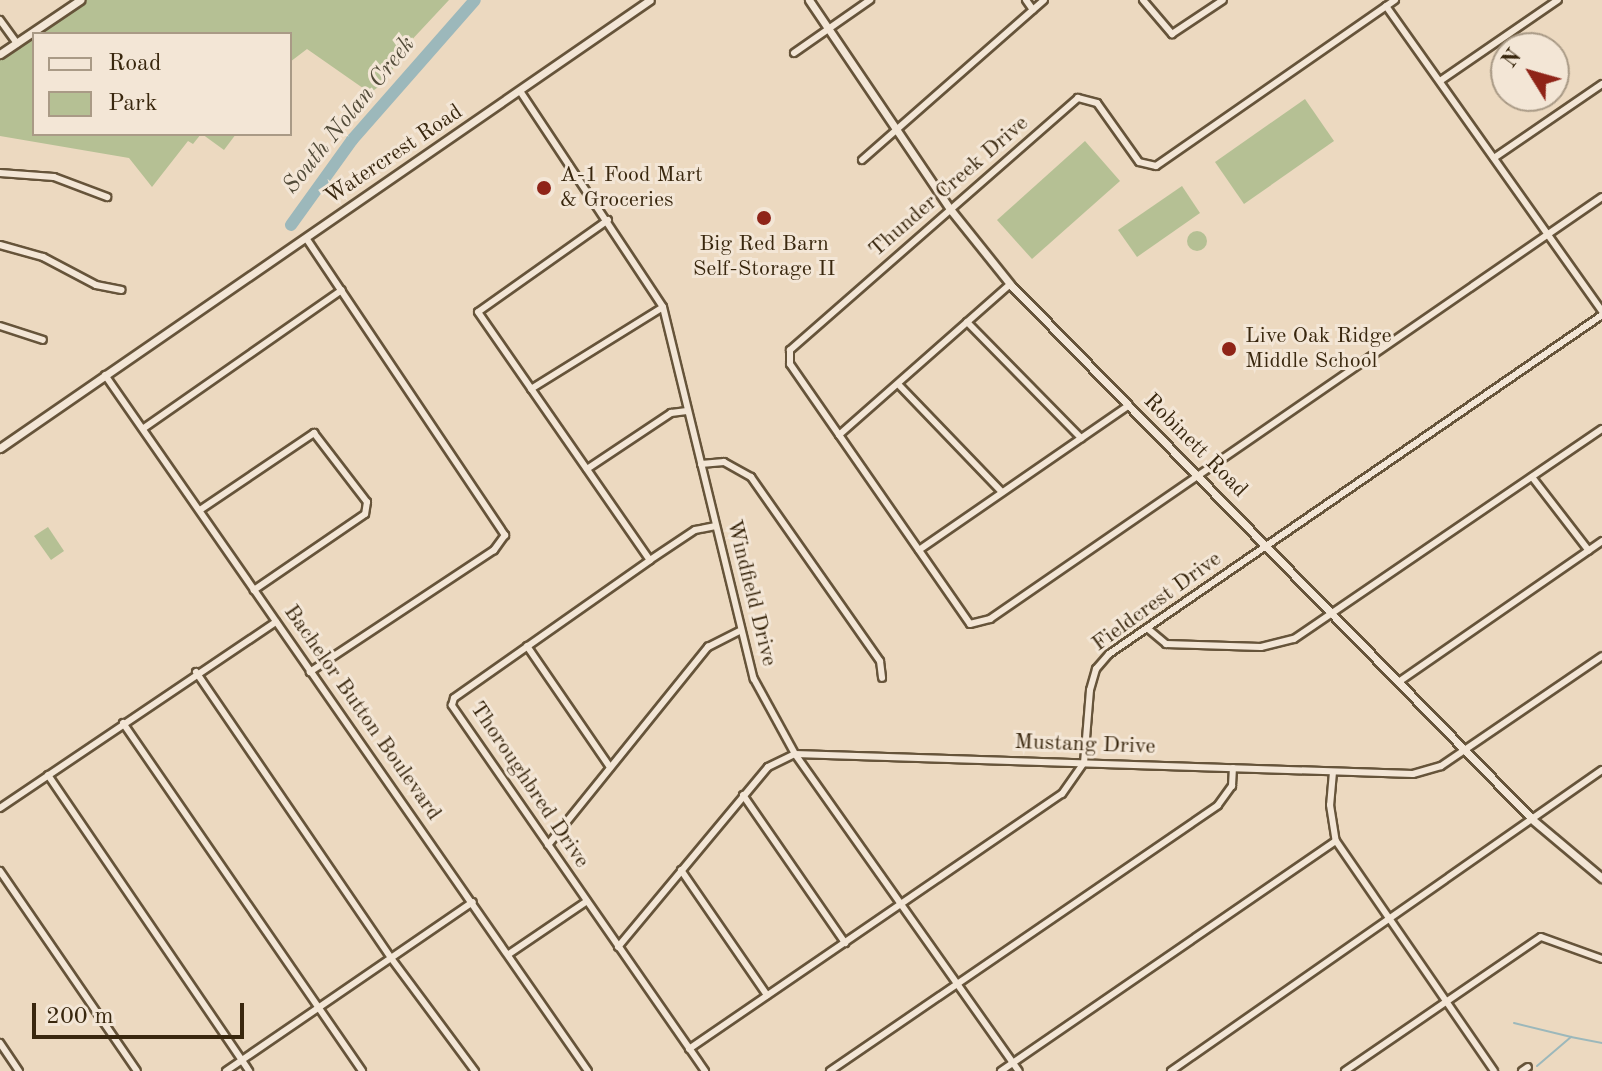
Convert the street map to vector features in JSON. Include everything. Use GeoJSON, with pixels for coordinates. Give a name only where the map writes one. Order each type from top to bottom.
{"type":"FeatureCollection","features":[{"type":"Feature","properties":{"kind":"street"},"geometry":{"type":"LineString","coordinates":[[33,32],[80,0]]}},
{"type":"Feature","properties":{"kind":"street","name":"Watercrest Road"},"geometry":{"type":"LineString","coordinates":[[0,448],[650,0]]}},
{"type":"Feature","properties":{"kind":"street","name":"Robinett Road"},"geometry":{"type":"LineString","coordinates":[[809,0],[950,209],[1010,284],[1268,544],[1534,821],[1602,878]]}},
{"type":"Feature","properties":{"kind":"street"},"geometry":{"type":"LineString","coordinates":[[794,53],[870,0]]}},
{"type":"Feature","properties":{"kind":"street"},"geometry":{"type":"LineString","coordinates":[[1026,0],[1033,10]]}},
{"type":"Feature","properties":{"kind":"street"},"geometry":{"type":"LineString","coordinates":[[862,160],[1044,0]]}},
{"type":"Feature","properties":{"kind":"street"},"geometry":{"type":"LineString","coordinates":[[1143,0],[1172,34],[1223,0]]}},
{"type":"Feature","properties":{"kind":"street","name":"Thunder Creek Drive"},"geometry":{"type":"LineString","coordinates":[[1199,474],[990,619],[970,624],[790,364],[790,350],[1078,98],[1097,103],[1139,162],[1156,166],[1395,0]]}},
{"type":"Feature","properties":{"kind":"street"},"geometry":{"type":"LineString","coordinates":[[1440,81],[1558,0]]}},
{"type":"Feature","properties":{"kind":"street"},"geometry":{"type":"LineString","coordinates":[[1386,6],[1602,313]]}},
{"type":"Feature","properties":{"kind":"street"},"geometry":{"type":"LineString","coordinates":[[0,20],[17,43]]}},
{"type":"Feature","properties":{"kind":"street"},"geometry":{"type":"LineString","coordinates":[[0,54],[32,33]]}},
{"type":"Feature","properties":{"kind":"street"},"geometry":{"type":"LineString","coordinates":[[1494,158],[1602,84]]}},
{"type":"Feature","properties":{"kind":"street","name":"Windfield Drive"},"geometry":{"type":"LineString","coordinates":[[520,91],[663,307],[739,631],[754,679],[795,754],[1019,1071]]}},
{"type":"Feature","properties":{"kind":"street"},"geometry":{"type":"LineString","coordinates":[[0,173],[54,177],[107,197]]}},
{"type":"Feature","properties":{"kind":"street"},"geometry":{"type":"LineString","coordinates":[[1199,474],[1602,197]]}},
{"type":"Feature","properties":{"kind":"street"},"geometry":{"type":"LineString","coordinates":[[608,220],[478,312],[650,560]]}},
{"type":"Feature","properties":{"kind":"street"},"geometry":{"type":"LineString","coordinates":[[306,238],[505,535],[494,550],[310,672]]}},
{"type":"Feature","properties":{"kind":"street"},"geometry":{"type":"LineString","coordinates":[[0,245],[43,257],[96,285],[122,290]]}},
{"type":"Feature","properties":{"kind":"street"},"geometry":{"type":"LineString","coordinates":[[839,435],[1010,284]]}},
{"type":"Feature","properties":{"kind":"street"},"geometry":{"type":"LineString","coordinates":[[144,428],[342,290]]}},
{"type":"Feature","properties":{"kind":"street"},"geometry":{"type":"LineString","coordinates":[[531,389],[663,307]]}},
{"type":"Feature","properties":{"kind":"street","name":"Fieldcrest Drive"},"geometry":{"type":"LineString","coordinates":[[689,1049],[1062,794],[1084,763],[1096,669],[1147,628],[1602,313]]}},
{"type":"Feature","properties":{"kind":"street"},"geometry":{"type":"LineString","coordinates":[[967,322],[1081,438]]}},
{"type":"Feature","properties":{"kind":"street"},"geometry":{"type":"LineString","coordinates":[[0,326],[43,340]]}},
{"type":"Feature","properties":{"kind":"street","name":"Bachelor Button Boulevard"},"geometry":{"type":"LineString","coordinates":[[105,375],[588,1071]]}},
{"type":"Feature","properties":{"kind":"street"},"geometry":{"type":"LineString","coordinates":[[898,384],[1002,492]]}},
{"type":"Feature","properties":{"kind":"street"},"geometry":{"type":"LineString","coordinates":[[919,550],[1129,405]]}},
{"type":"Feature","properties":{"kind":"street"},"geometry":{"type":"LineString","coordinates":[[587,469],[671,413],[687,411]]}},
{"type":"Feature","properties":{"kind":"street"},"geometry":{"type":"LineString","coordinates":[[1147,628],[1166,644],[1261,647],[1294,639],[1602,429]]}},
{"type":"Feature","properties":{"kind":"street"},"geometry":{"type":"LineString","coordinates":[[200,510],[314,433],[367,502],[365,514],[254,590]]}},
{"type":"Feature","properties":{"kind":"street"},"geometry":{"type":"LineString","coordinates":[[701,464],[724,462],[751,477],[880,661],[882,678]]}},
{"type":"Feature","properties":{"kind":"street"},"geometry":{"type":"LineString","coordinates":[[1532,477],[1589,551]]}},
{"type":"Feature","properties":{"kind":"street","name":"Thoroughbred Drive"},"geometry":{"type":"LineString","coordinates":[[705,1071],[452,705],[454,698],[650,560],[695,530],[716,526]]}},
{"type":"Feature","properties":{"kind":"street"},"geometry":{"type":"LineString","coordinates":[[1400,681],[1602,541]]}},
{"type":"Feature","properties":{"kind":"street"},"geometry":{"type":"LineString","coordinates":[[0,808],[196,672],[276,622]]}},
{"type":"Feature","properties":{"kind":"street"},"geometry":{"type":"LineString","coordinates":[[548,845],[708,647],[739,631]]}},
{"type":"Feature","properties":{"kind":"street"},"geometry":{"type":"LineString","coordinates":[[527,646],[610,767]]}},
{"type":"Feature","properties":{"kind":"street","name":"Mustang Drive"},"geometry":{"type":"LineString","coordinates":[[795,754],[1413,774],[1441,766],[1602,656]]}},
{"type":"Feature","properties":{"kind":"street"},"geometry":{"type":"LineString","coordinates":[[196,672],[391,958],[475,1071]]}},
{"type":"Feature","properties":{"kind":"street"},"geometry":{"type":"LineString","coordinates":[[123,723],[362,1071]]}},
{"type":"Feature","properties":{"kind":"street"},"geometry":{"type":"LineString","coordinates":[[618,947],[768,767],[795,754]]}},
{"type":"Feature","properties":{"kind":"street"},"geometry":{"type":"LineString","coordinates":[[830,1071],[1218,805],[1232,786],[1233,768]]}},
{"type":"Feature","properties":{"kind":"street"},"geometry":{"type":"LineString","coordinates":[[1171,1071],[1534,821],[1602,770]]}},
{"type":"Feature","properties":{"kind":"street"},"geometry":{"type":"LineString","coordinates":[[1333,772],[1330,805],[1336,841],[1494,1071]]}},
{"type":"Feature","properties":{"kind":"street"},"geometry":{"type":"LineString","coordinates":[[48,775],[249,1071]]}},
{"type":"Feature","properties":{"kind":"street"},"geometry":{"type":"LineString","coordinates":[[743,795],[845,943]]}},
{"type":"Feature","properties":{"kind":"street"},"geometry":{"type":"LineString","coordinates":[[1001,1071],[1336,841]]}},
{"type":"Feature","properties":{"kind":"street"},"geometry":{"type":"LineString","coordinates":[[681,870],[767,995]]}},
{"type":"Feature","properties":{"kind":"street"},"geometry":{"type":"LineString","coordinates":[[0,871],[137,1071]]}},
{"type":"Feature","properties":{"kind":"street"},"geometry":{"type":"LineString","coordinates":[[509,954],[587,901]]}},
{"type":"Feature","properties":{"kind":"street"},"geometry":{"type":"LineString","coordinates":[[226,1071],[473,902]]}},
{"type":"Feature","properties":{"kind":"street"},"geometry":{"type":"LineString","coordinates":[[1345,1071],[1541,937],[1602,959]]}},
{"type":"Feature","properties":{"kind":"street"},"geometry":{"type":"LineString","coordinates":[[0,1043],[19,1071]]}},
{"type":"Feature","properties":{"kind":"green space"},"geometry":{"type":"Polygon","coordinates":[[[86,0],[449,0],[407,45],[385,82],[370,93],[307,49],[292,60],[292,32],[39,32],[86,0]]]}},
{"type":"Feature","properties":{"kind":"green space"},"geometry":{"type":"Polygon","coordinates":[[[32,36],[32,136],[199,136],[193,144],[188,141],[152,187],[129,158],[0,136],[0,59],[32,36]]]}},
{"type":"Feature","properties":{"kind":"green space"},"geometry":{"type":"Polygon","coordinates":[[[1305,99],[1334,141],[1244,204],[1215,162],[1305,99]]]}},
{"type":"Feature","properties":{"kind":"green space"},"geometry":{"type":"Polygon","coordinates":[[[205,136],[234,136],[224,150],[205,136]]]}},
{"type":"Feature","properties":{"kind":"green space"},"geometry":{"type":"Polygon","coordinates":[[[1085,141],[1120,181],[1032,259],[997,220],[1085,141]]]}},
{"type":"Feature","properties":{"kind":"green space"},"geometry":{"type":"Polygon","coordinates":[[[1182,186],[1200,213],[1137,257],[1118,230],[1182,186]]]}},
{"type":"Feature","properties":{"kind":"green space"},"geometry":{"type":"Polygon","coordinates":[[[1193,231],[1201,231],[1207,241],[1201,251],[1193,251],[1187,245],[1187,237],[1193,231]]]}},
{"type":"Feature","properties":{"kind":"green space"},"geometry":{"type":"Polygon","coordinates":[[[48,527],[64,551],[51,560],[34,536],[48,527]]]}},
{"type":"Feature","properties":{"kind":"waterway","name":"South Nolan Creek"},"geometry":{"type":"LineString","coordinates":[[291,225],[352,140],[475,0]]}},
{"type":"Feature","properties":{"kind":"waterway"},"geometry":{"type":"LineString","coordinates":[[1514,1023],[1571,1037]]}},
{"type":"Feature","properties":{"kind":"waterway"},"geometry":{"type":"LineString","coordinates":[[1537,1066],[1571,1037],[1602,1043]]}},
{"type":"Feature","properties":{"kind":"place","name":"A-1 Food Mart & Groceries"},"geometry":{"type":"Point","coordinates":[544,188]}},
{"type":"Feature","properties":{"kind":"place","name":"Big Red Barn Self-Storage II"},"geometry":{"type":"Point","coordinates":[764,218]}},
{"type":"Feature","properties":{"kind":"place","name":"Live Oak Ridge Middle School"},"geometry":{"type":"Point","coordinates":[1229,349]}}]}
